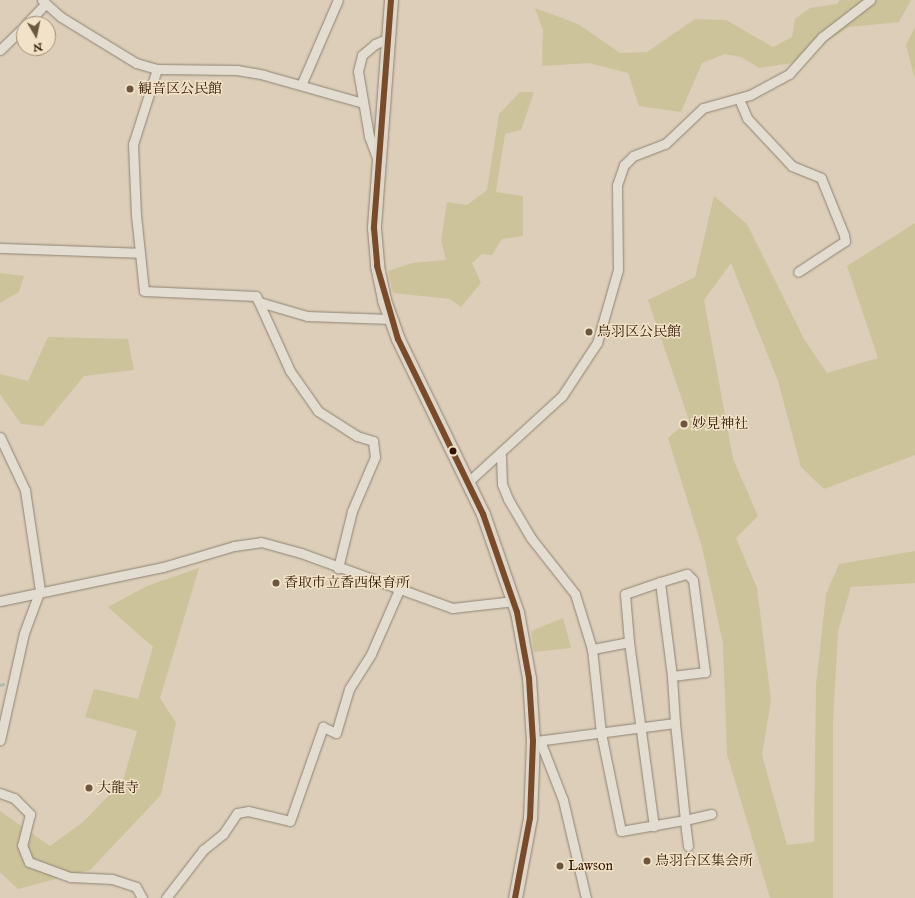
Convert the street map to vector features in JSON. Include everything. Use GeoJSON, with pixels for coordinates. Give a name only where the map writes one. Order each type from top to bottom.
{"type":"FeatureCollection","features":[{"type":"Feature","properties":{"kind":"highway"},"geometry":{"type":"LineString","coordinates":[[391,0],[374,228],[380,284],[390,319],[468,482],[499,553],[514,601],[529,678],[537,741],[530,818],[514,898]]}},
{"type":"Feature","properties":{"kind":"street"},"geometry":{"type":"LineString","coordinates":[[302,83],[338,0]]}},
{"type":"Feature","properties":{"kind":"street"},"geometry":{"type":"LineString","coordinates":[[468,482],[501,456],[562,396],[597,343],[618,270],[617,185],[624,165],[633,156],[666,144],[703,108],[739,99],[793,71],[822,37],[870,0]]}},
{"type":"Feature","properties":{"kind":"street"},"geometry":{"type":"LineString","coordinates":[[33,16],[44,2],[122,58],[157,69],[237,70],[302,83],[362,103]]}},
{"type":"Feature","properties":{"kind":"street"},"geometry":{"type":"LineString","coordinates":[[0,50],[16,35]]}},
{"type":"Feature","properties":{"kind":"street"},"geometry":{"type":"LineString","coordinates":[[378,160],[369,136],[362,103],[358,71],[362,55],[375,44],[387,39]]}},
{"type":"Feature","properties":{"kind":"street"},"geometry":{"type":"LineString","coordinates":[[157,69],[134,144],[140,253],[144,291],[256,296]]}},
{"type":"Feature","properties":{"kind":"street"},"geometry":{"type":"LineString","coordinates":[[739,99],[747,118],[792,166],[821,178],[844,235],[845,241],[798,272]]}},
{"type":"Feature","properties":{"kind":"street"},"geometry":{"type":"LineString","coordinates":[[0,248],[140,253]]}},
{"type":"Feature","properties":{"kind":"street"},"geometry":{"type":"LineString","coordinates":[[256,296],[259,302],[307,316],[390,319]]}},
{"type":"Feature","properties":{"kind":"street"},"geometry":{"type":"LineString","coordinates":[[256,296],[290,372],[318,411],[357,436],[373,441],[375,457],[352,511],[338,568]]}},
{"type":"Feature","properties":{"kind":"street"},"geometry":{"type":"LineString","coordinates":[[0,437],[25,490],[40,590],[24,633],[0,740]]}},
{"type":"Feature","properties":{"kind":"street"},"geometry":{"type":"LineString","coordinates":[[501,456],[502,484],[508,498],[531,538],[575,594],[592,649],[601,733],[621,831],[654,826],[711,814]]}},
{"type":"Feature","properties":{"kind":"street"},"geometry":{"type":"LineString","coordinates":[[0,601],[40,590],[163,567],[250,543],[274,544],[452,608],[514,601]]}},
{"type":"Feature","properties":{"kind":"street"},"geometry":{"type":"LineString","coordinates":[[654,826],[628,642],[625,594],[687,574],[693,580],[705,672],[672,676]]}},
{"type":"Feature","properties":{"kind":"street"},"geometry":{"type":"LineString","coordinates":[[660,582],[672,676],[675,723],[688,846]]}},
{"type":"Feature","properties":{"kind":"street"},"geometry":{"type":"LineString","coordinates":[[166,898],[203,850],[223,834],[237,813],[248,811],[290,821],[323,727],[336,734],[349,689],[371,654],[400,590]]}},
{"type":"Feature","properties":{"kind":"street"},"geometry":{"type":"LineString","coordinates":[[592,649],[628,642]]}},
{"type":"Feature","properties":{"kind":"street"},"geometry":{"type":"LineString","coordinates":[[586,898],[563,800],[537,741],[675,723]]}},
{"type":"Feature","properties":{"kind":"street"},"geometry":{"type":"LineString","coordinates":[[0,793],[14,798],[30,814],[22,845],[29,862],[70,877],[112,879],[136,887],[142,898]]}},
{"type":"Feature","properties":{"kind":"shaded area"},"geometry":{"type":"Polygon","coordinates":[[[840,0],[911,0],[899,22],[849,27],[793,63],[759,68],[741,57],[725,54],[702,63],[681,112],[639,106],[628,73],[589,63],[542,66],[543,30],[535,8],[578,24],[620,53],[647,52],[695,19],[726,20],[773,47],[792,37],[795,19],[810,8],[837,4],[840,0]]]}},
{"type":"Feature","properties":{"kind":"shaded area"},"geometry":{"type":"Polygon","coordinates":[[[915,27],[915,80],[906,45],[915,27]]]}},
{"type":"Feature","properties":{"kind":"shaded area"},"geometry":{"type":"Polygon","coordinates":[[[520,92],[534,92],[521,130],[505,134],[496,192],[523,196],[523,236],[502,239],[492,255],[482,254],[472,263],[481,283],[461,307],[450,299],[393,293],[388,271],[412,263],[446,260],[441,241],[447,202],[467,205],[487,190],[499,114],[520,92]]]}},
{"type":"Feature","properties":{"kind":"shaded area"},"geometry":{"type":"Polygon","coordinates":[[[714,196],[747,224],[804,339],[827,373],[878,358],[847,266],[915,223],[915,455],[824,489],[801,467],[778,381],[731,263],[704,300],[733,459],[758,516],[736,538],[757,588],[771,700],[762,755],[787,845],[814,842],[816,685],[826,594],[839,564],[915,551],[915,583],[851,587],[838,631],[833,722],[833,898],[770,898],[727,754],[723,643],[702,547],[668,438],[689,420],[648,300],[695,277],[714,196]]]}},
{"type":"Feature","properties":{"kind":"shaded area"},"geometry":{"type":"Polygon","coordinates":[[[0,273],[24,276],[19,292],[0,303],[0,273]]]}},
{"type":"Feature","properties":{"kind":"shaded area"},"geometry":{"type":"Polygon","coordinates":[[[48,337],[128,339],[134,370],[84,376],[43,426],[21,424],[0,394],[0,374],[28,381],[48,337]]]}},
{"type":"Feature","properties":{"kind":"shaded area"},"geometry":{"type":"Polygon","coordinates":[[[199,568],[160,698],[176,723],[161,795],[90,870],[18,889],[0,872],[0,811],[50,846],[83,822],[123,781],[137,731],[85,717],[94,689],[138,699],[153,647],[108,607],[147,586],[199,568]]]}},
{"type":"Feature","properties":{"kind":"shaded area"},"geometry":{"type":"Polygon","coordinates":[[[563,618],[571,648],[534,652],[531,631],[563,618]]]}},
{"type":"Feature","properties":{"kind":"transit line"},"geometry":{"type":"LineString","coordinates":[[391,0],[374,228],[377,266],[398,339],[483,514],[517,612],[529,678],[533,741],[530,818],[515,898]]}},
{"type":"Feature","properties":{"kind":"place","name":"観音区公民館"},"geometry":{"type":"Point","coordinates":[130,89]}},
{"type":"Feature","properties":{"kind":"place","name":"鳥羽区公民館"},"geometry":{"type":"Point","coordinates":[589,332]}},
{"type":"Feature","properties":{"kind":"place","name":"妙見神社"},"geometry":{"type":"Point","coordinates":[684,424]}},
{"type":"Feature","properties":{"kind":"place","name":"香取市立香西保育所"},"geometry":{"type":"Point","coordinates":[276,583]}},
{"type":"Feature","properties":{"kind":"place","name":"大龍寺"},"geometry":{"type":"Point","coordinates":[89,788]}},
{"type":"Feature","properties":{"kind":"place","name":"鳥羽台区集会所"},"geometry":{"type":"Point","coordinates":[647,861]}},
{"type":"Feature","properties":{"kind":"place","name":"Lawson"},"geometry":{"type":"Point","coordinates":[560,866]}}]}
